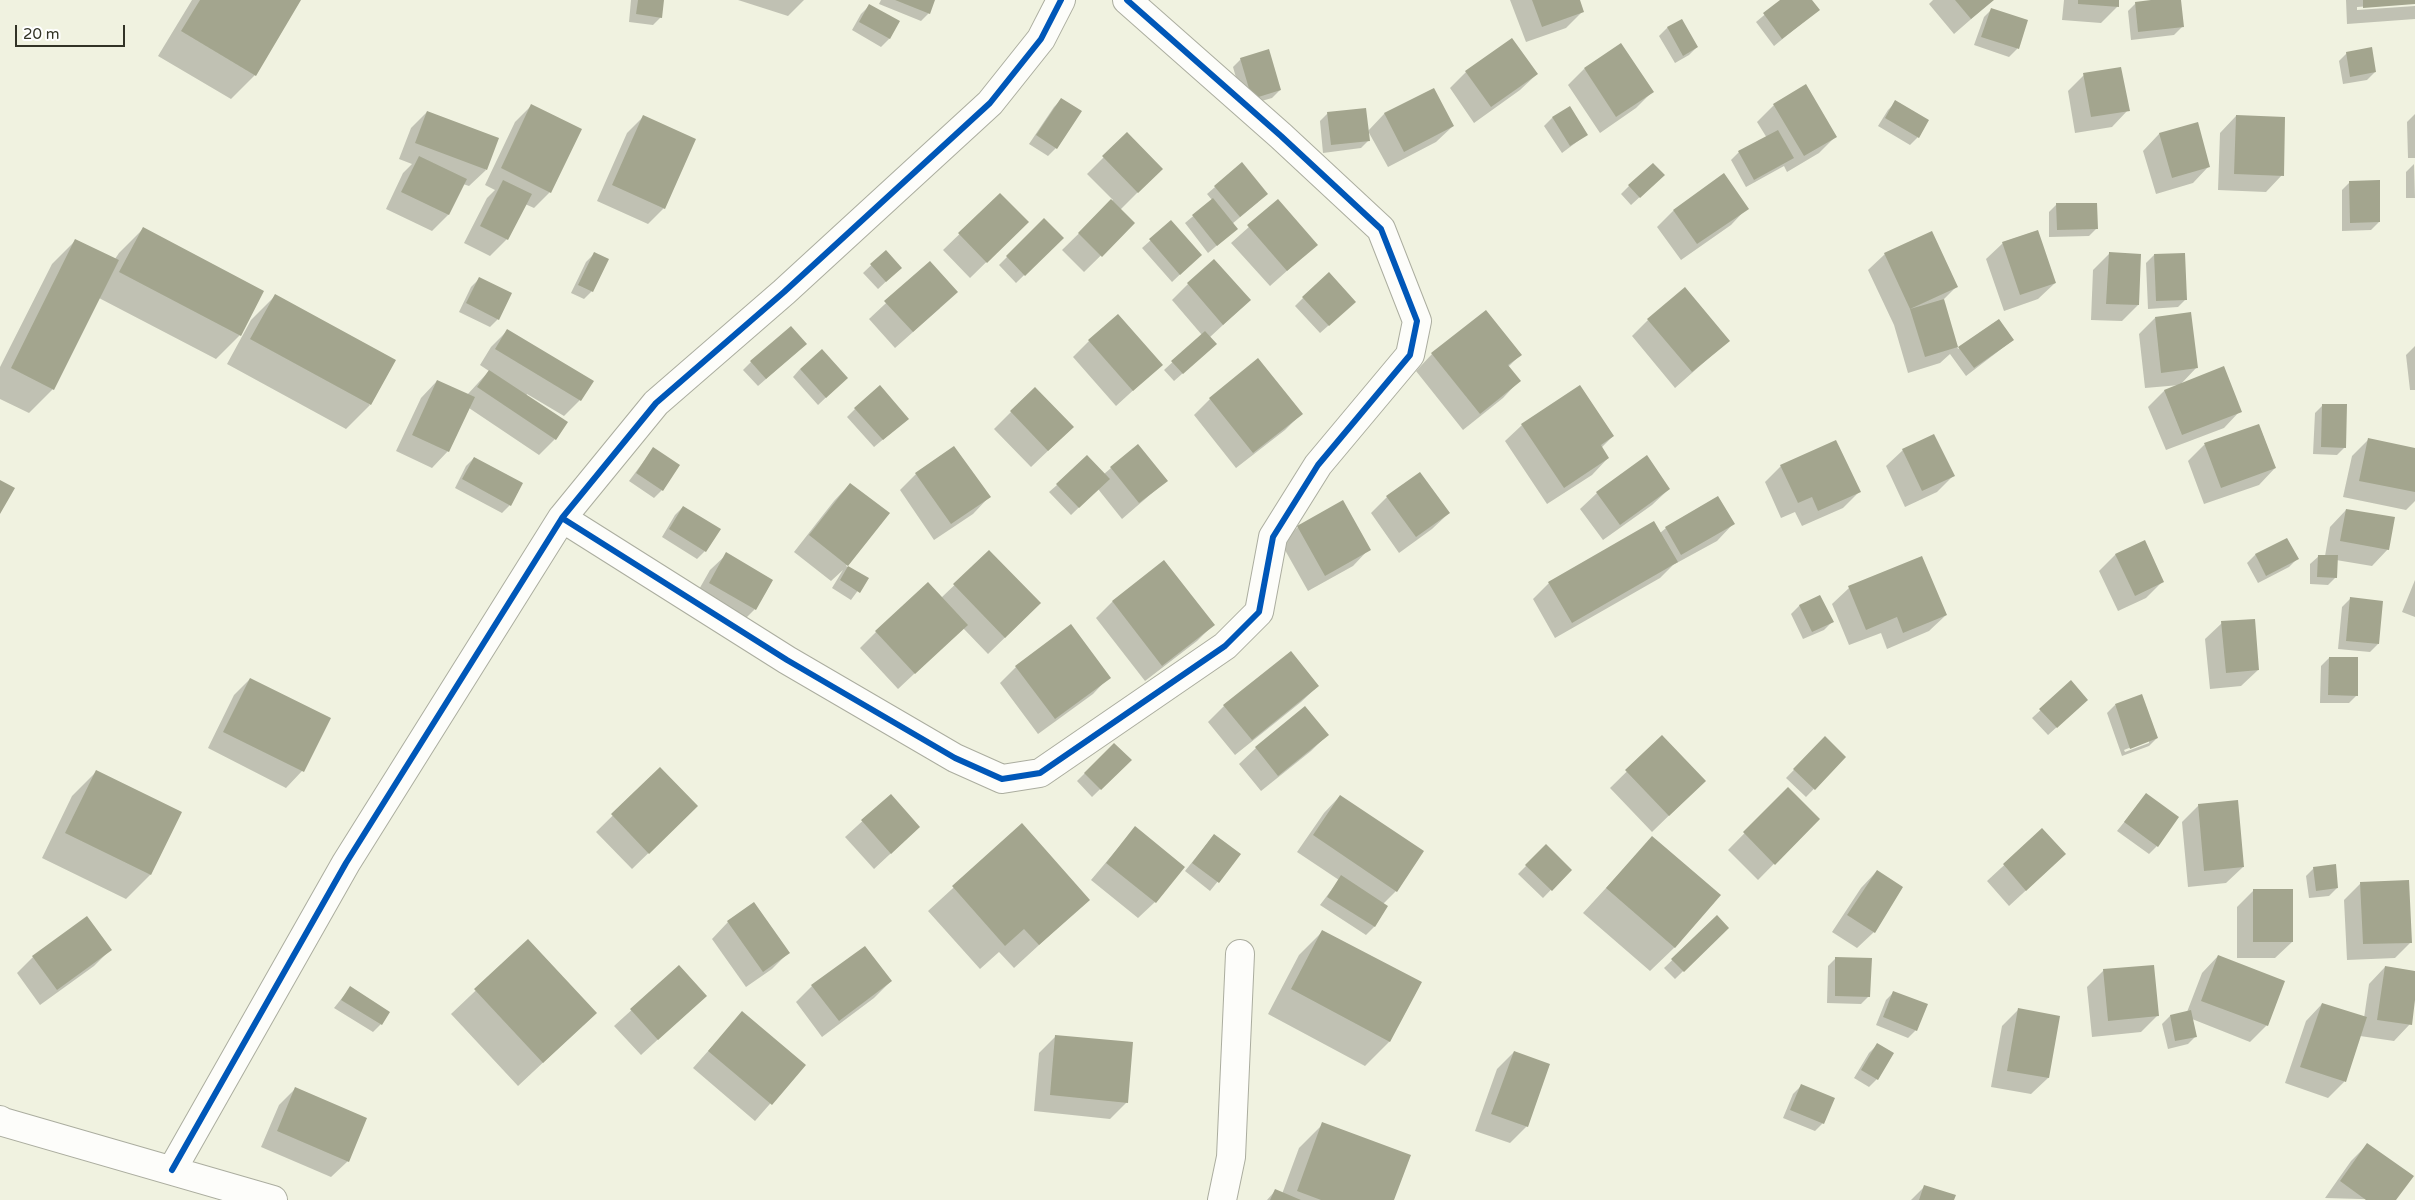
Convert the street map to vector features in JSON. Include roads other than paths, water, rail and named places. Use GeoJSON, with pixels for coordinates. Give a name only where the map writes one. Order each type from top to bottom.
{"type":"FeatureCollection","features":[{"type":"Feature","properties":{"kind":"street"},"geometry":{"type":"LineString","coordinates":[[172,1170],[346,862],[562,518],[656,403],[784,292],[990,103],[1041,39],[1061,0]]}},
{"type":"Feature","properties":{"kind":"street"},"geometry":{"type":"LineString","coordinates":[[562,518],[787,660],[955,758],[1002,779],[1040,772],[1225,646],[1260,612],[1273,537],[1318,465],[1410,355],[1417,321],[1381,229],[1281,136],[1126,0]]}},
{"type":"Feature","properties":{"kind":"street"},"geometry":{"type":"LineString","coordinates":[[1222,1200],[1231,1157],[1240,954]]}},
{"type":"Feature","properties":{"kind":"street"},"geometry":{"type":"LineString","coordinates":[[1,1123],[273,1200]]}}]}
